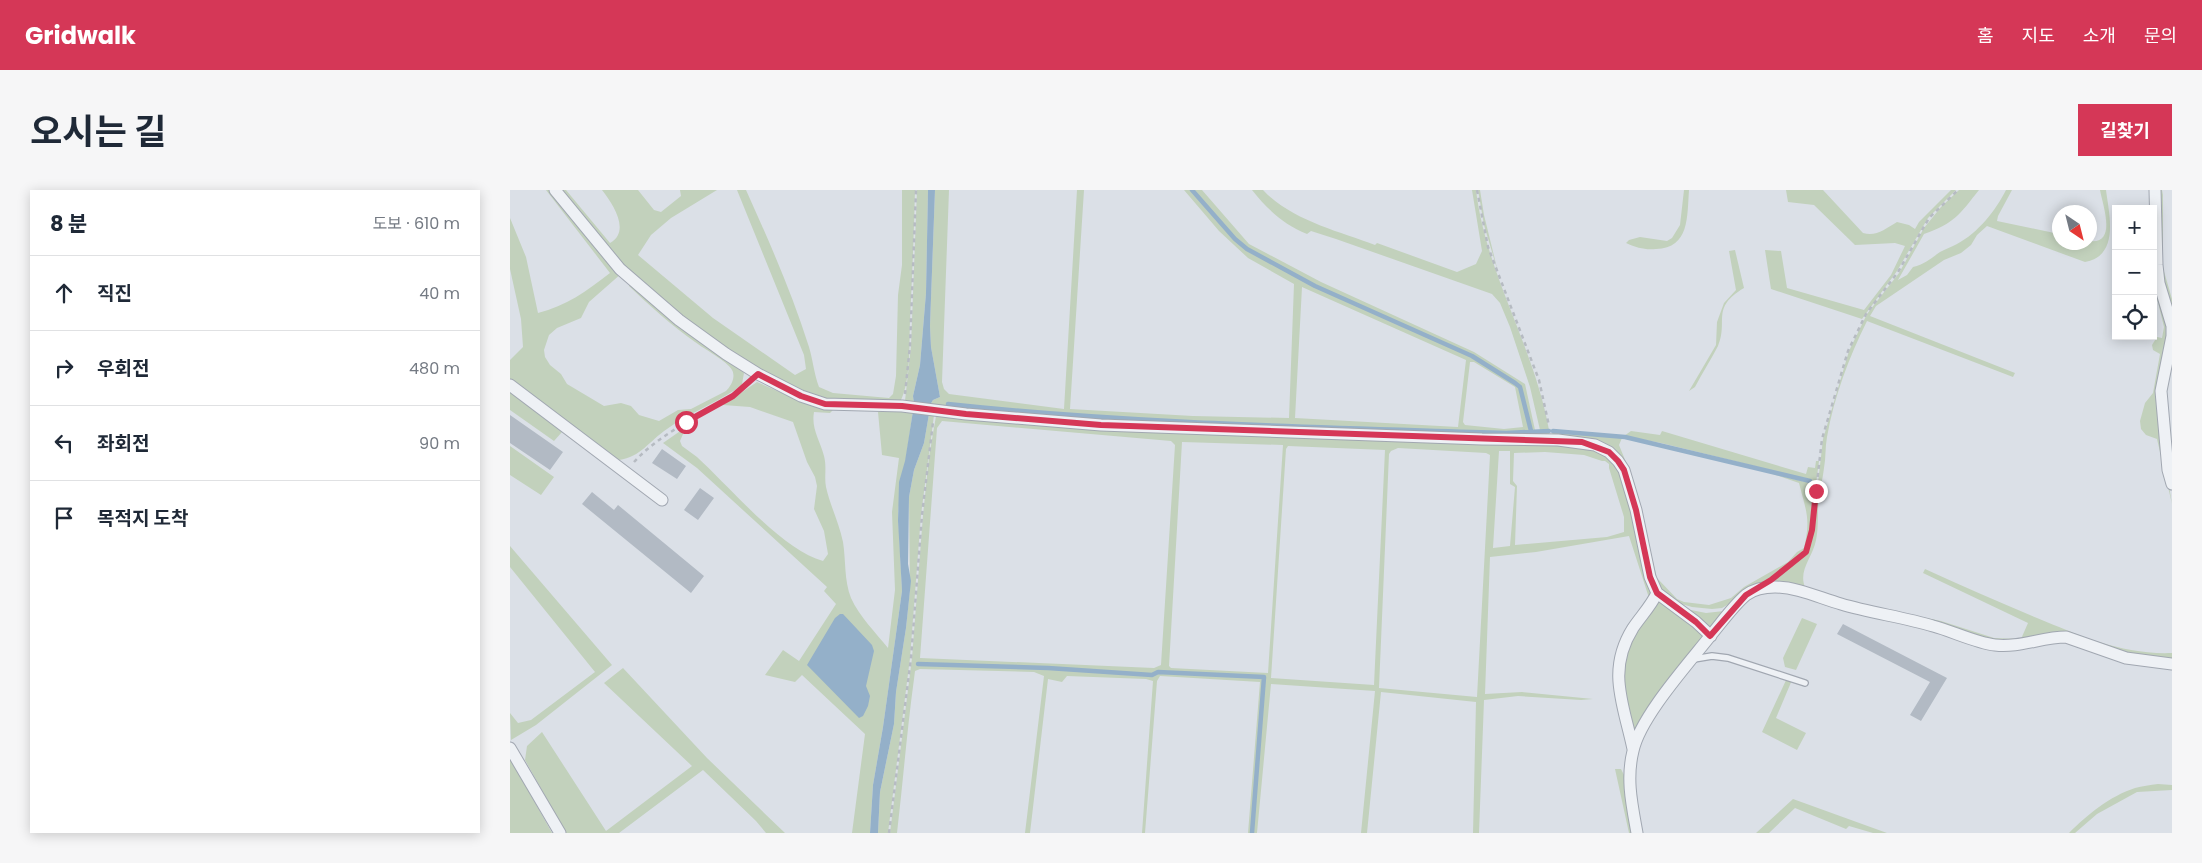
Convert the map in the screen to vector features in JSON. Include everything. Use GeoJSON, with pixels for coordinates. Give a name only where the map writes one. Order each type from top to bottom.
{"type":"FeatureCollection","features":[{"type":"Feature","properties":{"kind":"street"},"geometry":{"type":"LineString","coordinates":[[555,190],[609,256],[647,293],[726,354],[758,374],[801,396],[825,404],[906,407],[1101,425],[1552,440],[1595,445],[1609,452],[1624,470],[1636,510],[1650,577],[1657,593],[1696,622],[1710,636]]}},
{"type":"Feature","properties":{"kind":"street"},"geometry":{"type":"LineString","coordinates":[[2154,190],[2159,283],[2172,326],[2172,336],[2161,391],[2168,470],[2172,484]]}},
{"type":"Feature","properties":{"kind":"street"},"geometry":{"type":"LineString","coordinates":[[510,384],[662,500]]}},
{"type":"Feature","properties":{"kind":"street"},"geometry":{"type":"LineString","coordinates":[[1637,833],[1628,781],[1633,749],[1645,723],[1710,636],[1746,595],[1758,589],[1775,587],[1934,626],[1993,645],[2023,645],[2056,637],[2066,637],[2126,658],[2172,664]]}},
{"type":"Feature","properties":{"kind":"street"},"geometry":{"type":"LineString","coordinates":[[1633,749],[1620,698],[1619,659],[1633,628],[1651,606],[1657,593]]}},
{"type":"Feature","properties":{"kind":"street"},"geometry":{"type":"LineString","coordinates":[[510,748],[560,833]]}},
{"type":"Feature","properties":{"kind":"lane"},"geometry":{"type":"LineString","coordinates":[[1691,659],[1712,656],[1728,658],[1805,683]]}},
{"type":"Feature","properties":{"kind":"path"},"geometry":{"type":"LineString","coordinates":[[906,407],[916,190]]}},
{"type":"Feature","properties":{"kind":"path"},"geometry":{"type":"LineString","coordinates":[[1477,190],[1488,248],[1539,380],[1552,440]]}},
{"type":"Feature","properties":{"kind":"path"},"geometry":{"type":"LineString","coordinates":[[1778,575],[1806,552],[1810,543],[1822,438],[1848,351],[1866,314],[1898,272],[1929,218],[1958,190]]}},
{"type":"Feature","properties":{"kind":"path"},"geometry":{"type":"LineString","coordinates":[[624,472],[659,439],[733,396],[758,374]]}},
{"type":"Feature","properties":{"kind":"path"},"geometry":{"type":"LineString","coordinates":[[889,833],[912,658],[928,456],[934,411]]}},
{"type":"Feature","properties":{"kind":"green space"},"geometry":{"type":"Polygon","coordinates":[[[546,190],[551,190],[622,273],[589,302],[581,318],[557,328],[549,335],[544,350],[545,357],[550,365],[561,374],[567,384],[604,406],[621,403],[631,406],[639,415],[659,421],[678,410],[691,409],[726,391],[730,387],[733,376],[732,370],[661,315],[629,286],[630,281],[744,373],[742,384],[735,390],[675,424],[639,452],[627,458],[619,460],[510,380],[510,360],[523,347],[521,319],[510,269],[510,218],[526,257],[538,313],[576,297],[610,273],[546,190]]]}},
{"type":"Feature","properties":{"kind":"green space"},"geometry":{"type":"Polygon","coordinates":[[[559,190],[566,190],[610,243],[616,238],[620,225],[611,202],[602,190],[638,190],[654,210],[661,212],[681,196],[680,190],[717,190],[671,218],[651,235],[638,255],[713,318],[795,375],[806,369],[804,355],[737,190],[746,190],[772,248],[795,307],[809,347],[819,387],[833,393],[889,398],[893,394],[896,376],[898,295],[902,265],[902,190],[915,190],[909,362],[904,393],[900,402],[848,401],[817,397],[779,380],[717,343],[677,313],[623,265],[559,190]]]}},
{"type":"Feature","properties":{"kind":"green space"},"geometry":{"type":"Polygon","coordinates":[[[917,190],[928,190],[926,293],[920,365],[913,396],[914,404],[905,401],[911,346],[917,190]]]}},
{"type":"Feature","properties":{"kind":"green space"},"geometry":{"type":"Polygon","coordinates":[[[935,190],[949,190],[942,382],[944,389],[949,394],[1064,409],[1077,190],[1084,190],[1070,409],[1193,416],[1289,418],[1294,284],[1248,258],[1219,231],[1184,190],[1190,190],[1234,240],[1247,250],[1315,287],[1472,357],[1515,384],[1519,387],[1529,430],[1506,432],[1227,423],[1018,410],[948,403],[948,405],[1017,412],[1157,421],[1506,434],[1549,432],[1550,436],[1345,431],[1018,415],[930,405],[933,400],[940,397],[931,347],[930,326],[935,190]],[[1302,287],[1295,418],[1458,427],[1466,360],[1302,287]],[[1470,362],[1463,422],[1465,425],[1504,429],[1523,427],[1515,387],[1474,362],[1470,362]]]}},
{"type":"Feature","properties":{"kind":"green space"},"geometry":{"type":"Polygon","coordinates":[[[1193,190],[1202,190],[1249,244],[1321,282],[1474,352],[1525,384],[1535,430],[1531,429],[1521,386],[1516,382],[1473,355],[1316,285],[1248,248],[1236,238],[1193,190]]]}},
{"type":"Feature","properties":{"kind":"green space"},"geometry":{"type":"Polygon","coordinates":[[[1252,190],[1263,190],[1287,209],[1316,224],[1375,245],[1377,243],[1457,272],[1476,264],[1482,251],[1472,190],[1476,190],[1481,221],[1490,251],[1533,369],[1549,430],[1540,430],[1530,387],[1510,327],[1500,303],[1492,294],[1336,239],[1311,231],[1307,234],[1276,216],[1252,190]]]}},
{"type":"Feature","properties":{"kind":"green space"},"geometry":{"type":"Polygon","coordinates":[[[1478,190],[1480,190],[1498,272],[1484,225],[1478,190]]]}},
{"type":"Feature","properties":{"kind":"green space"},"geometry":{"type":"Polygon","coordinates":[[[1684,190],[1689,190],[1687,220],[1681,237],[1675,243],[1667,247],[1652,249],[1626,243],[1629,240],[1640,237],[1667,241],[1672,238],[1680,225],[1684,190]]]}},
{"type":"Feature","properties":{"kind":"green space"},"geometry":{"type":"Polygon","coordinates":[[[1786,190],[1823,190],[1863,233],[1872,234],[1880,232],[1897,222],[1909,225],[1915,229],[1919,222],[1951,190],[1956,190],[1928,218],[1897,271],[1862,319],[1771,289],[1765,250],[1781,251],[1787,288],[1864,310],[1891,275],[1905,246],[1895,243],[1855,245],[1814,205],[1788,202],[1786,190]]]}},
{"type":"Feature","properties":{"kind":"green space"},"geometry":{"type":"Polygon","coordinates":[[[1959,190],[1979,190],[1950,222],[1924,234],[1898,280],[1907,275],[1913,267],[1924,263],[1972,234],[1992,213],[2006,190],[2012,190],[1997,221],[2052,233],[2052,250],[1987,226],[1977,235],[1971,245],[1961,253],[1944,260],[1876,306],[1870,316],[2015,373],[2013,377],[1867,321],[1843,377],[1830,422],[1819,498],[1817,535],[1803,575],[1805,587],[1857,604],[1941,621],[1994,638],[2021,639],[2028,623],[1923,573],[1925,569],[2086,638],[2136,651],[2172,653],[2172,661],[2126,655],[2082,639],[2003,642],[1768,585],[1798,562],[1811,544],[1823,439],[1849,351],[1867,314],[1899,273],[1924,228],[1941,207],[1959,190]]]}},
{"type":"Feature","properties":{"kind":"green space"},"geometry":{"type":"Polygon","coordinates":[[[2100,190],[2106,190],[2110,222],[2108,243],[2103,252],[2096,258],[2085,262],[2052,250],[2097,250],[2097,240],[2103,237],[2106,230],[2100,190]]]}},
{"type":"Feature","properties":{"kind":"green space"},"geometry":{"type":"Polygon","coordinates":[[[2157,190],[2162,190],[2163,195],[2163,268],[2172,299],[2172,315],[2162,284],[2157,190]]]}},
{"type":"Feature","properties":{"kind":"green space"},"geometry":{"type":"Polygon","coordinates":[[[1735,250],[1744,288],[1727,302],[1722,315],[1721,337],[1718,346],[1695,387],[1689,391],[1716,345],[1717,322],[1724,303],[1736,290],[1729,251],[1735,250]]]}},
{"type":"Feature","properties":{"kind":"green space"},"geometry":{"type":"Polygon","coordinates":[[[2157,294],[2169,331],[2158,418],[2172,504],[2157,439],[2146,435],[2141,429],[2140,421],[2145,403],[2153,393],[2160,354],[2153,350],[2152,345],[2157,340],[2157,337],[2162,338],[2164,327],[2157,294]]]}},
{"type":"Feature","properties":{"kind":"green space"},"geometry":{"type":"Polygon","coordinates":[[[757,382],[802,402],[834,409],[830,413],[814,412],[813,418],[816,434],[825,460],[826,487],[843,542],[849,591],[858,611],[888,648],[895,590],[892,512],[899,458],[882,455],[878,412],[913,411],[898,512],[902,591],[873,785],[870,833],[852,833],[865,734],[802,675],[795,682],[765,675],[783,650],[799,661],[836,604],[824,591],[827,587],[697,468],[663,443],[686,427],[680,441],[682,446],[697,457],[774,531],[807,555],[823,561],[828,554],[824,531],[814,509],[817,486],[793,422],[750,407],[723,405],[757,382]]]}},
{"type":"Feature","properties":{"kind":"green space"},"geometry":{"type":"Polygon","coordinates":[[[510,392],[562,432],[554,441],[510,410],[510,392]]]}},
{"type":"Feature","properties":{"kind":"green space"},"geometry":{"type":"Polygon","coordinates":[[[929,414],[934,415],[921,515],[910,658],[888,833],[878,833],[880,792],[894,724],[896,692],[910,589],[909,497],[914,470],[924,443],[929,414]]]}},
{"type":"Feature","properties":{"kind":"green space"},"geometry":{"type":"Polygon","coordinates":[[[936,416],[1529,443],[1598,449],[1615,463],[1623,479],[1652,592],[1650,601],[1629,536],[1536,552],[1490,557],[1485,694],[1522,692],[1593,699],[1518,696],[1484,700],[1479,833],[1473,833],[1476,702],[1381,692],[1367,833],[1361,833],[1375,691],[1271,684],[1257,833],[1253,833],[1265,676],[1158,671],[1152,674],[917,662],[917,665],[1047,669],[1152,676],[1158,673],[1263,678],[1252,833],[1248,833],[1260,682],[1160,676],[1157,681],[1145,833],[1142,833],[1153,681],[1146,679],[1067,676],[1062,682],[1048,679],[1030,833],[1025,833],[1044,676],[1034,672],[920,669],[915,671],[897,833],[890,833],[912,658],[929,457],[936,416]],[[942,421],[937,428],[920,658],[1154,668],[1161,665],[1175,445],[1171,441],[942,421]],[[1182,442],[1169,666],[1171,668],[1268,673],[1283,445],[1182,442]],[[1288,446],[1286,449],[1271,678],[1374,685],[1385,450],[1288,446]],[[1398,448],[1389,454],[1379,688],[1477,697],[1490,455],[1486,453],[1398,448]],[[1499,451],[1493,548],[1510,546],[1515,487],[1510,484],[1510,451],[1499,451]],[[1545,452],[1514,453],[1513,481],[1517,486],[1515,545],[1607,537],[1624,532],[1624,517],[1609,464],[1605,461],[1584,455],[1545,452]]]}},
{"type":"Feature","properties":{"kind":"green space"},"geometry":{"type":"Polygon","coordinates":[[[1631,431],[1660,435],[1662,431],[1806,474],[1808,467],[1815,468],[1816,461],[1819,461],[1810,530],[1805,551],[1757,588],[1722,608],[1692,607],[1678,603],[1657,586],[1640,520],[1610,447],[1590,439],[1553,436],[1552,432],[1622,438],[1619,445],[1634,482],[1657,578],[1677,599],[1684,602],[1709,605],[1731,598],[1744,587],[1788,562],[1797,552],[1804,548],[1807,529],[1806,508],[1799,483],[1773,474],[1810,483],[1811,480],[1661,443],[1624,436],[1631,431]]]}},
{"type":"Feature","properties":{"kind":"green space"},"geometry":{"type":"Polygon","coordinates":[[[510,446],[554,477],[541,495],[510,475],[510,446]]]}},
{"type":"Feature","properties":{"kind":"green space"},"geometry":{"type":"Polygon","coordinates":[[[510,546],[612,665],[536,725],[511,740],[510,713],[518,723],[531,720],[595,672],[510,567],[510,546]]]}},
{"type":"Feature","properties":{"kind":"green space"},"geometry":{"type":"Polygon","coordinates":[[[1659,599],[1690,623],[1704,638],[1634,732],[1627,710],[1623,686],[1622,674],[1625,651],[1633,635],[1659,599]]]}},
{"type":"Feature","properties":{"kind":"green space"},"geometry":{"type":"Polygon","coordinates":[[[1686,609],[1706,613],[1724,611],[1712,629],[1686,609]]]}},
{"type":"Feature","properties":{"kind":"green space"},"geometry":{"type":"Polygon","coordinates":[[[1802,618],[1817,624],[1796,670],[1785,667],[1783,658],[1802,618]]]}},
{"type":"Feature","properties":{"kind":"green space"},"geometry":{"type":"Polygon","coordinates":[[[623,668],[707,758],[785,833],[766,833],[703,770],[619,833],[566,833],[525,760],[527,746],[542,732],[606,831],[692,766],[604,683],[623,668]]]}},
{"type":"Feature","properties":{"kind":"green space"},"geometry":{"type":"Polygon","coordinates":[[[1787,678],[1792,680],[1776,718],[1806,733],[1797,750],[1762,732],[1787,678]]]}},
{"type":"Feature","properties":{"kind":"green space"},"geometry":{"type":"Polygon","coordinates":[[[510,758],[513,763],[552,833],[510,833],[510,758]]]}},
{"type":"Feature","properties":{"kind":"green space"},"geometry":{"type":"Polygon","coordinates":[[[1615,769],[1621,769],[1625,777],[1634,833],[1629,833],[1615,769]]]}},
{"type":"Feature","properties":{"kind":"green space"},"geometry":{"type":"Polygon","coordinates":[[[2158,784],[2172,785],[2172,790],[2137,792],[2097,814],[2075,833],[2069,833],[2091,813],[2126,791],[2158,784]]]}},
{"type":"Feature","properties":{"kind":"green space"},"geometry":{"type":"Polygon","coordinates":[[[1793,799],[1887,833],[1873,833],[1849,826],[1846,829],[1795,808],[1769,833],[1756,833],[1793,799]]]}},
{"type":"Feature","properties":{"kind":"water"},"geometry":{"type":"Polygon","coordinates":[[[928,190],[935,190],[930,326],[931,347],[940,397],[933,400],[930,405],[914,404],[913,396],[920,365],[926,293],[928,190]]]}},
{"type":"Feature","properties":{"kind":"water"},"geometry":{"type":"Polygon","coordinates":[[[913,411],[929,414],[924,443],[914,470],[909,497],[908,564],[911,581],[896,692],[894,724],[880,792],[878,833],[870,833],[873,785],[902,591],[898,521],[899,482],[905,461],[913,411]]]}},
{"type":"Feature","properties":{"kind":"water"},"geometry":{"type":"Polygon","coordinates":[[[843,614],[872,645],[874,651],[866,686],[870,696],[868,706],[863,716],[859,718],[807,665],[835,618],[843,614]]]}},
{"type":"Feature","properties":{"kind":"building"},"geometry":{"type":"Polygon","coordinates":[[[510,415],[563,452],[550,470],[510,443],[510,415]]]}},
{"type":"Feature","properties":{"kind":"building"},"geometry":{"type":"Polygon","coordinates":[[[662,449],[686,466],[677,479],[652,463],[662,449]]]}},
{"type":"Feature","properties":{"kind":"building"},"geometry":{"type":"Polygon","coordinates":[[[700,488],[714,498],[698,520],[684,510],[700,488]]]}},
{"type":"Feature","properties":{"kind":"building"},"geometry":{"type":"Polygon","coordinates":[[[592,492],[614,510],[618,505],[704,576],[691,593],[582,504],[592,492]]]}},
{"type":"Feature","properties":{"kind":"building"},"geometry":{"type":"Polygon","coordinates":[[[1843,624],[1947,678],[1921,721],[1910,715],[1930,682],[1837,634],[1843,624]]]}},
{"type":"Feature","properties":{"kind":"waterway"},"geometry":{"type":"LineString","coordinates":[[1192,190],[1235,239],[1247,249],[1315,286],[1472,356],[1515,383],[1520,387],[1531,431]]}},
{"type":"Feature","properties":{"kind":"waterway"},"geometry":{"type":"LineString","coordinates":[[948,404],[1017,411],[1227,424],[1506,433],[1549,431]]}},
{"type":"Feature","properties":{"kind":"waterway"},"geometry":{"type":"LineString","coordinates":[[1553,431],[1625,437],[1810,481]]}},
{"type":"Feature","properties":{"kind":"waterway"},"geometry":{"type":"LineString","coordinates":[[918,664],[1048,668],[1152,675],[1158,672],[1264,677],[1252,833]]}},
{"type":"Feature","properties":{"kind":"route"},"geometry":{"type":"LineString","coordinates":[[686,422],[733,396],[758,374],[801,396],[825,404],[902,406],[966,414],[1101,425],[1582,442],[1595,445],[1609,452],[1624,470],[1636,510],[1650,577],[1657,593],[1696,622],[1710,636],[1746,595],[1771,580],[1806,552],[1810,543],[1816,491]]}}]}
